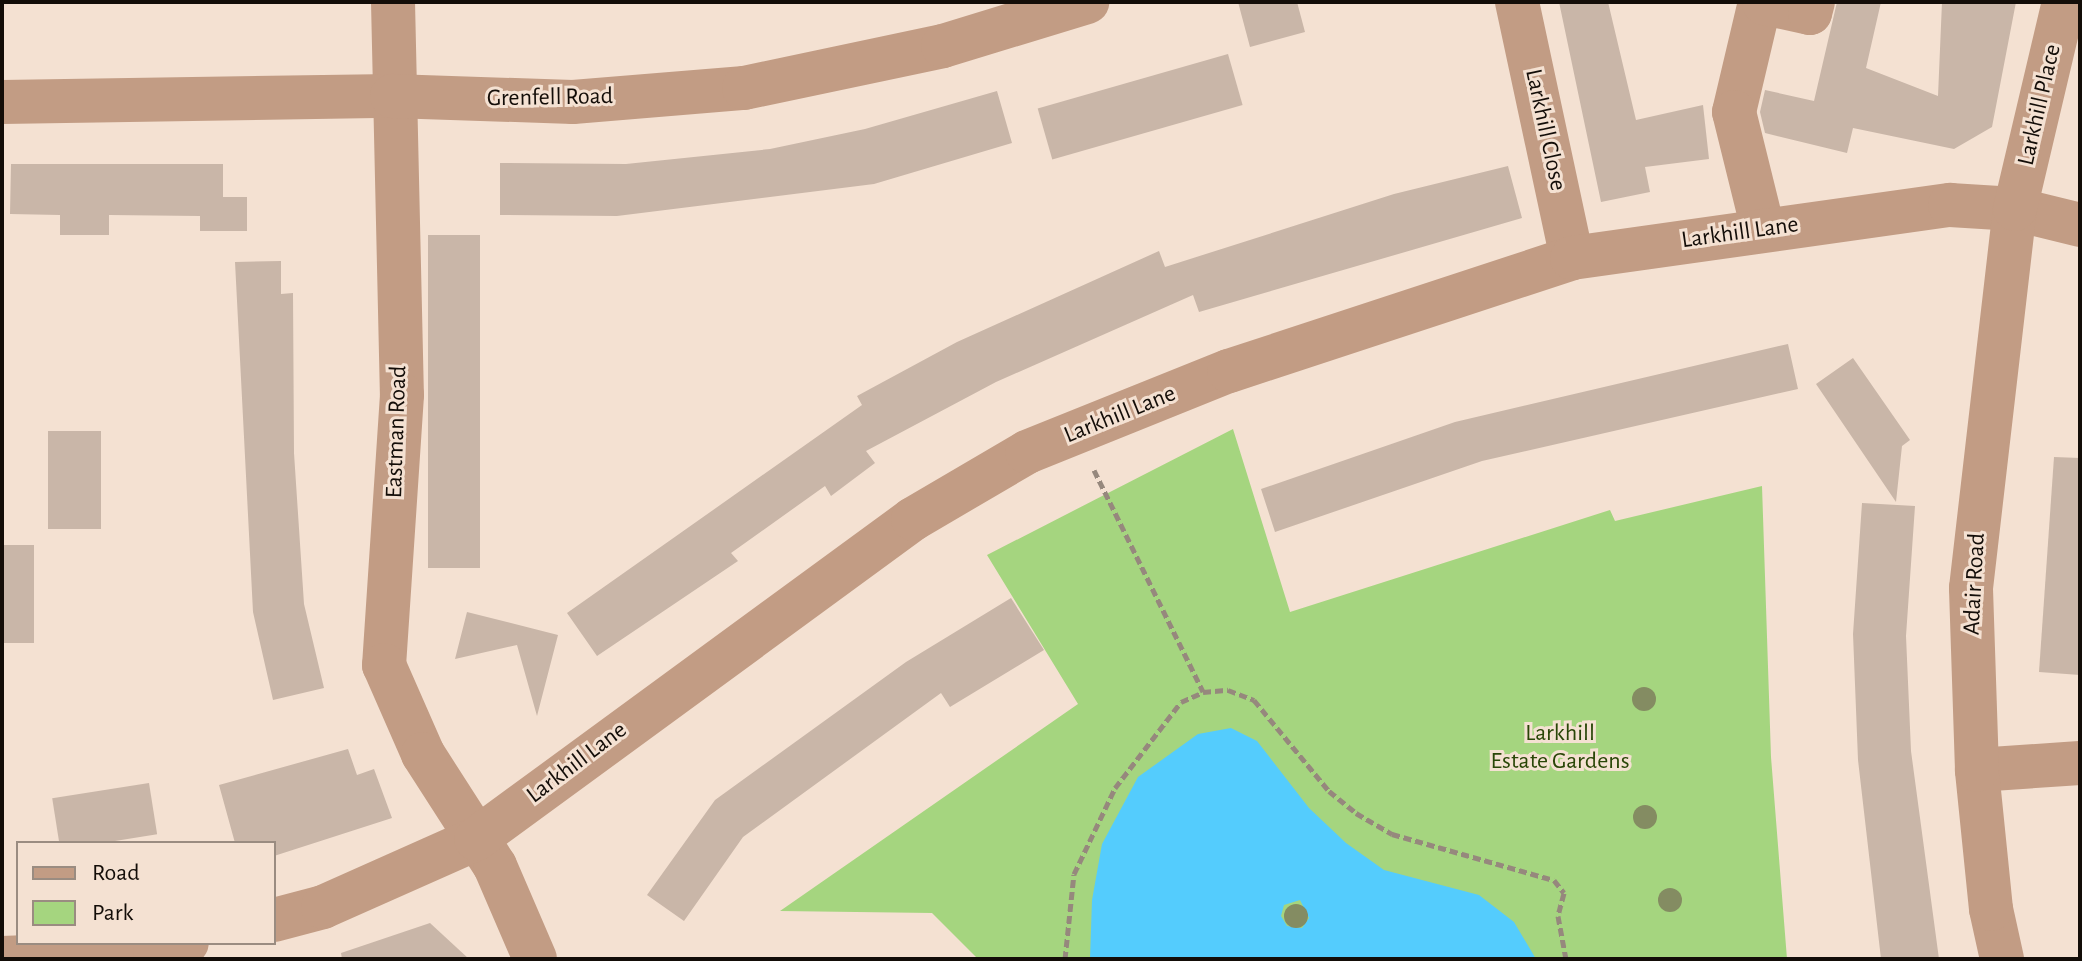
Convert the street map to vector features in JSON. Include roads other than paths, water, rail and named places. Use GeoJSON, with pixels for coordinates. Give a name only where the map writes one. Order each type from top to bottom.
{"type":"FeatureCollection","features":[{"type":"Feature","properties":{"kind":"street","name":"Eastman Road"},"geometry":{"type":"LineString","coordinates":[[393,2],[392,96],[402,395],[384,665],[423,754],[495,866],[535,959]]}},
{"type":"Feature","properties":{"kind":"street","name":"Grenfell Road"},"geometry":{"type":"LineString","coordinates":[[2,102],[392,96],[573,102],[744,88],[943,46],[1087,2]]}},
{"type":"Feature","properties":{"kind":"street","name":"Larkhill Close"},"geometry":{"type":"LineString","coordinates":[[1517,2],[1572,258]]}},
{"type":"Feature","properties":{"kind":"street"},"geometry":{"type":"LineString","coordinates":[[1763,229],[1734,112],[1743,62],[1762,2],[1810,13],[1813,2]]}},
{"type":"Feature","properties":{"kind":"street","name":"Larkhill Place"},"geometry":{"type":"LineString","coordinates":[[2015,209],[2064,2]]}},
{"type":"Feature","properties":{"kind":"street","name":"Larkhill Lane"},"geometry":{"type":"LineString","coordinates":[[276,919],[323,907],[476,839],[913,519],[1027,452],[1229,371],[1572,258],[1950,205],[2015,209],[2080,225]]}},
{"type":"Feature","properties":{"kind":"street","name":"Adair Road"},"geometry":{"type":"LineString","coordinates":[[2002,959],[1977,770],[1971,588],[2015,209]]}},
{"type":"Feature","properties":{"kind":"street"},"geometry":{"type":"LineString","coordinates":[[1977,770],[2080,763]]}},
{"type":"Feature","properties":{"kind":"street"},"geometry":{"type":"LineString","coordinates":[[2,958],[155,952],[180,945]]}},
{"type":"Feature","properties":{"kind":"water"},"geometry":{"type":"Polygon","coordinates":[[[1231,728],[1257,741],[1309,808],[1346,843],[1384,870],[1479,895],[1514,922],[1536,959],[1090,959],[1092,900],[1102,844],[1138,777],[1198,734],[1231,728]],[[1300,900],[1284,905],[1281,916],[1287,926],[1302,928],[1309,918],[1300,900]]]}},
{"type":"Feature","properties":{"kind":"park label","name":"Larkhill Estate Gardens"},"geometry":{"type":"Point","coordinates":[1560,748]}}]}
